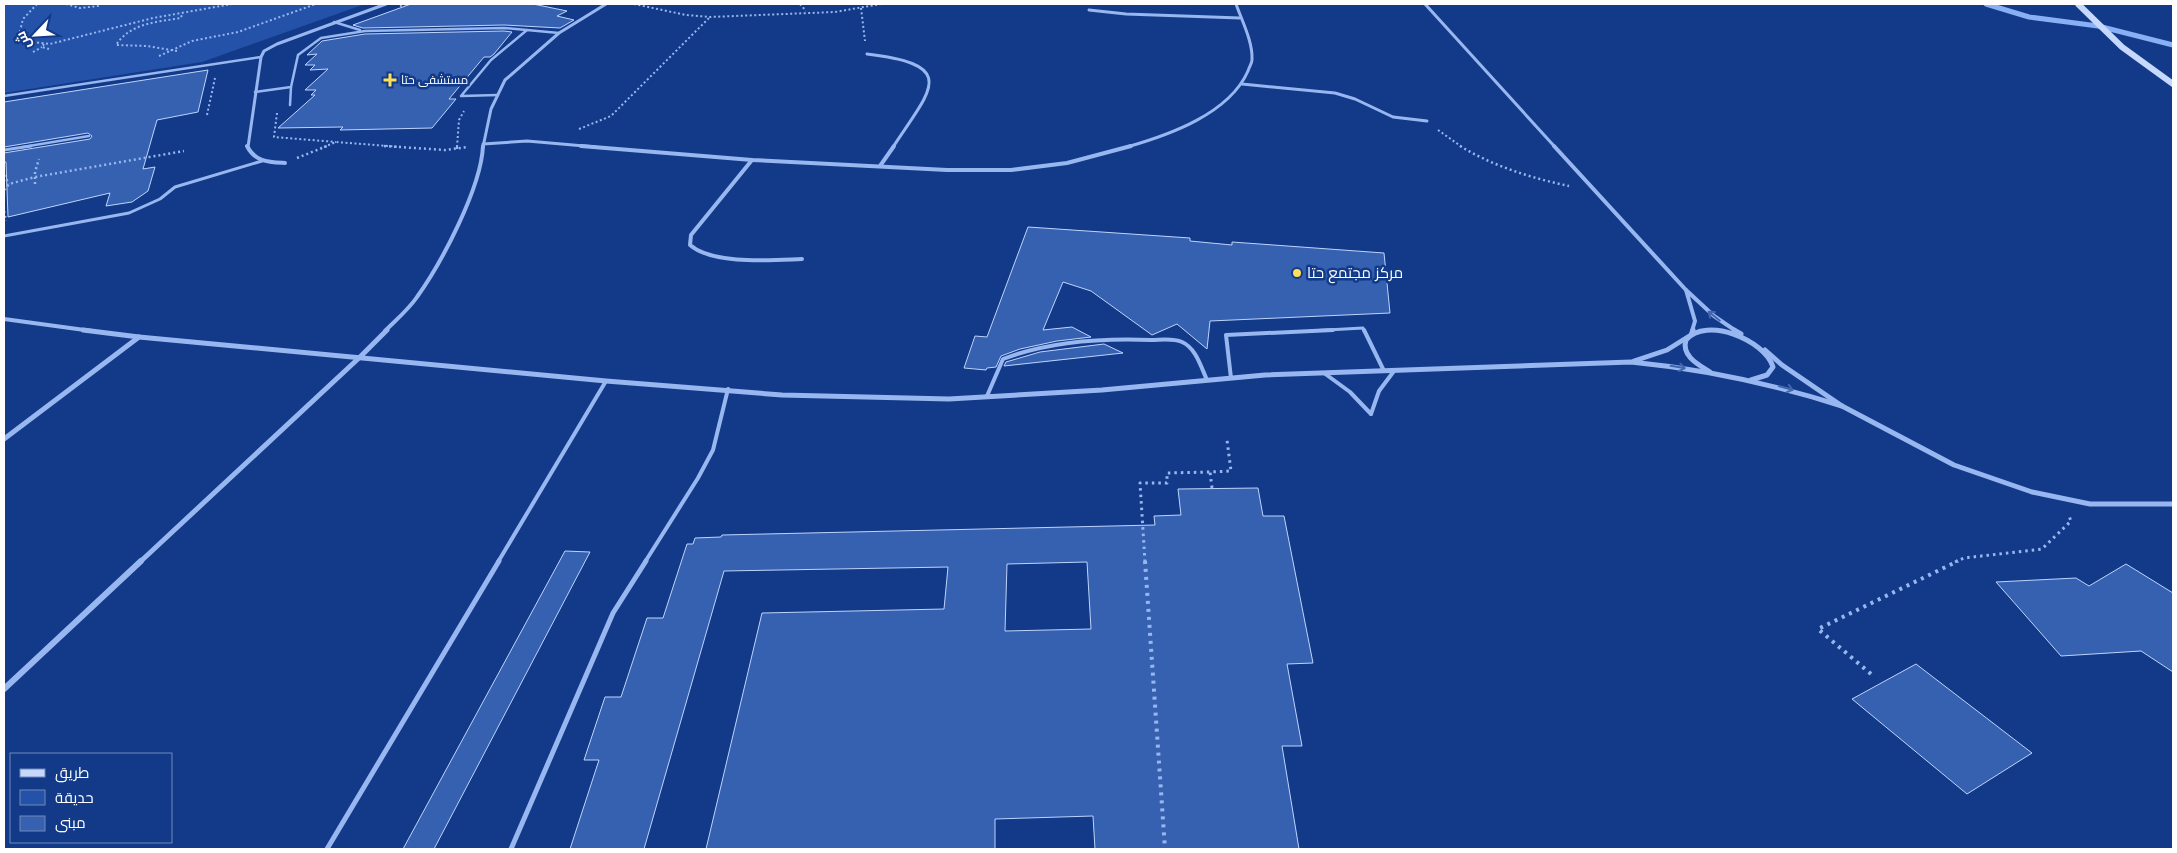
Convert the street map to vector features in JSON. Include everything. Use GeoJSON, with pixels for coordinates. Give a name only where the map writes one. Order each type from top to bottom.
{"type":"FeatureCollection","features":[{"type":"Feature","properties":{"kind":"main road"},"geometry":{"type":"LineString","coordinates":[[2078,4],[2098,26],[2129,52],[2173,84]]}},
{"type":"Feature","properties":{"kind":"street"},"geometry":{"type":"LineString","coordinates":[[285,163],[262,161],[250,154],[247,145],[261,57],[264,51],[334,22],[386,4]]}},
{"type":"Feature","properties":{"kind":"street"},"geometry":{"type":"LineString","coordinates":[[4,689],[360,357],[416,299],[438,265],[472,191],[482,163],[483,144],[491,110],[505,80],[559,33],[606,4]]}},
{"type":"Feature","properties":{"kind":"street"},"geometry":{"type":"LineString","coordinates":[[483,144],[527,141],[752,160],[947,170],[1011,170],[1067,163],[1130,146],[1192,123],[1223,103],[1242,84],[1252,60],[1250,46],[1236,4]]}},
{"type":"Feature","properties":{"kind":"street"},"geometry":{"type":"LineString","coordinates":[[1424,4],[1686,290],[1714,316],[1754,342],[1782,365],[1842,406],[1954,465],[2032,492],[2090,504],[2173,504]]}},
{"type":"Feature","properties":{"kind":"street"},"geometry":{"type":"LineString","coordinates":[[1089,10],[1135,14],[1240,18]]}},
{"type":"Feature","properties":{"kind":"street"},"geometry":{"type":"LineString","coordinates":[[867,54],[912,61],[925,69],[931,78],[932,87],[926,98],[880,166]]}},
{"type":"Feature","properties":{"kind":"street"},"geometry":{"type":"LineString","coordinates":[[1242,84],[1335,93],[1355,99],[1393,116],[1427,121]]}},
{"type":"Feature","properties":{"kind":"street"},"geometry":{"type":"LineString","coordinates":[[752,160],[690,235],[689,241],[691,246],[704,253],[764,261],[802,259]]}},
{"type":"Feature","properties":{"kind":"street"},"geometry":{"type":"LineString","coordinates":[[1686,290],[1695,321],[1685,348],[1689,356],[1709,371],[1723,376]]}},
{"type":"Feature","properties":{"kind":"street"},"geometry":{"type":"LineString","coordinates":[[4,319],[139,337],[606,381],[792,395],[949,398],[1102,390],[1231,378],[1631,362],[1686,368],[1770,384],[1842,406]]}},
{"type":"Feature","properties":{"kind":"street"},"geometry":{"type":"LineString","coordinates":[[1631,362],[1667,350],[1691,335],[1713,331],[1741,336],[1754,342]]}},
{"type":"Feature","properties":{"kind":"street"},"geometry":{"type":"LineString","coordinates":[[4,438],[139,337]]}},
{"type":"Feature","properties":{"kind":"street"},"geometry":{"type":"LineString","coordinates":[[1738,379],[1752,380],[1764,377],[1771,372],[1774,365],[1772,358],[1765,350]]}},
{"type":"Feature","properties":{"kind":"lane"},"geometry":{"type":"LineString","coordinates":[[334,22],[365,31]]}},
{"type":"Feature","properties":{"kind":"lane"},"geometry":{"type":"LineString","coordinates":[[290,105],[291,87],[298,55],[310,45],[331,35],[365,31],[504,28],[559,33]]}},
{"type":"Feature","properties":{"kind":"lane"},"geometry":{"type":"LineString","coordinates":[[498,95],[461,96],[475,76],[512,39],[527,30]]}},
{"type":"Feature","properties":{"kind":"lane"},"geometry":{"type":"LineString","coordinates":[[4,96],[261,57]]}},
{"type":"Feature","properties":{"kind":"lane"},"geometry":{"type":"LineString","coordinates":[[255,92],[291,87]]}},
{"type":"Feature","properties":{"kind":"lane"},"geometry":{"type":"LineString","coordinates":[[4,150],[89,136]]}},
{"type":"Feature","properties":{"kind":"lane"},"geometry":{"type":"LineString","coordinates":[[4,236],[129,213],[160,199],[175,187],[262,161]]}},
{"type":"Feature","properties":{"kind":"lane"},"geometry":{"type":"LineString","coordinates":[[1231,378],[1226,335],[1363,328],[1384,371]]}},
{"type":"Feature","properties":{"kind":"lane"},"geometry":{"type":"LineString","coordinates":[[988,396],[1003,359],[1031,349],[1076,342],[1122,339],[1180,341],[1192,349],[1207,380]]}},
{"type":"Feature","properties":{"kind":"lane"},"geometry":{"type":"LineString","coordinates":[[1324,374],[1350,392],[1371,414],[1380,391],[1394,371]]}},
{"type":"Feature","properties":{"kind":"lane"},"geometry":{"type":"LineString","coordinates":[[327,849],[553,466],[606,381]]}},
{"type":"Feature","properties":{"kind":"lane"},"geometry":{"type":"LineString","coordinates":[[511,849],[613,613],[698,478],[713,450],[728,390]]}},
{"type":"Feature","properties":{"kind":"path"},"geometry":{"type":"LineString","coordinates":[[37,4],[23,19],[20,31],[28,41],[44,44],[134,22],[232,4]]}},
{"type":"Feature","properties":{"kind":"path"},"geometry":{"type":"LineString","coordinates":[[66,4],[88,8],[98,6],[98,4]]}},
{"type":"Feature","properties":{"kind":"path"},"geometry":{"type":"LineString","coordinates":[[159,56],[192,41],[238,32],[316,4]]}},
{"type":"Feature","properties":{"kind":"path"},"geometry":{"type":"LineString","coordinates":[[398,7],[407,4]]}},
{"type":"Feature","properties":{"kind":"path"},"geometry":{"type":"LineString","coordinates":[[634,4],[686,15],[710,17],[835,12],[881,4]]}},
{"type":"Feature","properties":{"kind":"path"},"geometry":{"type":"LineString","coordinates":[[800,4],[807,12]]}},
{"type":"Feature","properties":{"kind":"path"},"geometry":{"type":"LineString","coordinates":[[861,8],[867,54]]}},
{"type":"Feature","properties":{"kind":"path"},"geometry":{"type":"LineString","coordinates":[[177,51],[147,46],[116,45],[119,38],[134,29],[181,18],[183,13]]}},
{"type":"Feature","properties":{"kind":"path"},"geometry":{"type":"LineString","coordinates":[[554,143],[579,129],[611,116],[710,17]]}},
{"type":"Feature","properties":{"kind":"path"},"geometry":{"type":"LineString","coordinates":[[33,52],[44,44]]}},
{"type":"Feature","properties":{"kind":"path"},"geometry":{"type":"LineString","coordinates":[[42,47],[49,49]]}},
{"type":"Feature","properties":{"kind":"path"},"geometry":{"type":"LineString","coordinates":[[280,88],[274,137],[445,150],[483,144]]}},
{"type":"Feature","properties":{"kind":"path"},"geometry":{"type":"LineString","coordinates":[[1427,121],[1447,138],[1497,164],[1547,182],[1594,190]]}},
{"type":"Feature","properties":{"kind":"path"},"geometry":{"type":"LineString","coordinates":[[285,163],[336,142]]}},
{"type":"Feature","properties":{"kind":"path"},"geometry":{"type":"LineString","coordinates":[[4,190],[9,184],[34,177],[184,151]]}},
{"type":"Feature","properties":{"kind":"path"},"geometry":{"type":"LineString","coordinates":[[31,159],[40,158],[34,177],[35,184]]}},
{"type":"Feature","properties":{"kind":"path"},"geometry":{"type":"LineString","coordinates":[[4,175],[9,184]]}},
{"type":"Feature","properties":{"kind":"path"},"geometry":{"type":"LineString","coordinates":[[4,211],[6,222],[4,222]]}},
{"type":"Feature","properties":{"kind":"path"},"geometry":{"type":"LineString","coordinates":[[1164,849],[1140,483],[1167,483],[1167,473],[1231,472],[1227,440]]}},
{"type":"Feature","properties":{"kind":"path"},"geometry":{"type":"LineString","coordinates":[[1210,472],[1212,488]]}},
{"type":"Feature","properties":{"kind":"path"},"geometry":{"type":"LineString","coordinates":[[1871,674],[1818,629],[1964,558],[2042,549],[2071,521],[2060,498]]}},
{"type":"Feature","properties":{"kind":"green space"},"geometry":{"type":"Polygon","coordinates":[[[4,4],[365,4],[202,62],[4,93],[4,4]]]}},
{"type":"Feature","properties":{"kind":"building"},"geometry":{"type":"Polygon","coordinates":[[[411,4],[533,4],[567,11],[557,16],[574,20],[560,28],[504,25],[363,28],[353,25],[411,4]]]}},
{"type":"Feature","properties":{"kind":"building","name":"مستشفى حتا"},"geometry":{"type":"Polygon","coordinates":[[[512,32],[494,54],[490,57],[484,57],[449,99],[456,99],[432,128],[340,130],[343,127],[278,128],[315,95],[311,95],[316,90],[305,90],[328,69],[310,70],[315,65],[305,65],[317,54],[307,55],[322,41],[365,34],[512,32]]]}},
{"type":"Feature","properties":{"kind":"building"},"geometry":{"type":"Polygon","coordinates":[[[208,70],[198,112],[157,120],[143,169],[155,167],[148,191],[132,202],[106,206],[110,193],[8,217],[4,153],[90,139],[92,136],[88,133],[4,147],[4,102],[208,70]]]}},
{"type":"Feature","properties":{"kind":"building"},"geometry":{"type":"Polygon","coordinates":[[[1028,227],[1190,238],[1190,241],[1232,245],[1232,242],[1384,253],[1390,313],[1210,321],[1207,349],[1177,324],[1152,335],[1091,291],[1063,282],[1043,330],[1072,327],[1091,337],[1057,341],[1020,349],[1001,356],[996,367],[987,368],[986,370],[964,368],[975,336],[987,337],[1028,227]]]}},
{"type":"Feature","properties":{"kind":"building"},"geometry":{"type":"Polygon","coordinates":[[[1104,344],[1123,353],[1004,366],[1006,362],[1040,352],[1104,344]]]}},
{"type":"Feature","properties":{"kind":"building"},"geometry":{"type":"Polygon","coordinates":[[[1258,488],[1263,516],[1284,516],[1313,663],[1287,664],[1302,746],[1282,746],[1299,849],[1095,849],[1093,816],[995,819],[995,849],[706,849],[762,613],[944,609],[948,567],[724,571],[644,849],[570,849],[599,760],[584,760],[605,697],[621,697],[647,618],[663,618],[687,544],[693,544],[695,538],[721,537],[722,535],[1155,525],[1154,516],[1181,515],[1178,489],[1258,488]],[[1087,562],[1007,564],[1005,631],[1091,629],[1087,562]]]}},
{"type":"Feature","properties":{"kind":"building"},"geometry":{"type":"Polygon","coordinates":[[[565,551],[590,552],[434,849],[403,849],[565,551]]]}},
{"type":"Feature","properties":{"kind":"building"},"geometry":{"type":"Polygon","coordinates":[[[2126,564],[2173,593],[2173,672],[2141,651],[2061,656],[1996,582],[2076,578],[2089,586],[2126,564]]]}},
{"type":"Feature","properties":{"kind":"building"},"geometry":{"type":"Polygon","coordinates":[[[1916,664],[2032,753],[1967,794],[1852,699],[1916,664]]]}},
{"type":"Feature","properties":{"kind":"waterway"},"geometry":{"type":"LineString","coordinates":[[1986,4],[2029,17],[2098,26],[2173,45]]}},
{"type":"Feature","properties":{"kind":"place","name":"مستشفى حتا"},"geometry":{"type":"Point","coordinates":[390,80]}},
{"type":"Feature","properties":{"kind":"place","name":"مركز مجتمع حتا"},"geometry":{"type":"Point","coordinates":[1297,273]}}]}
